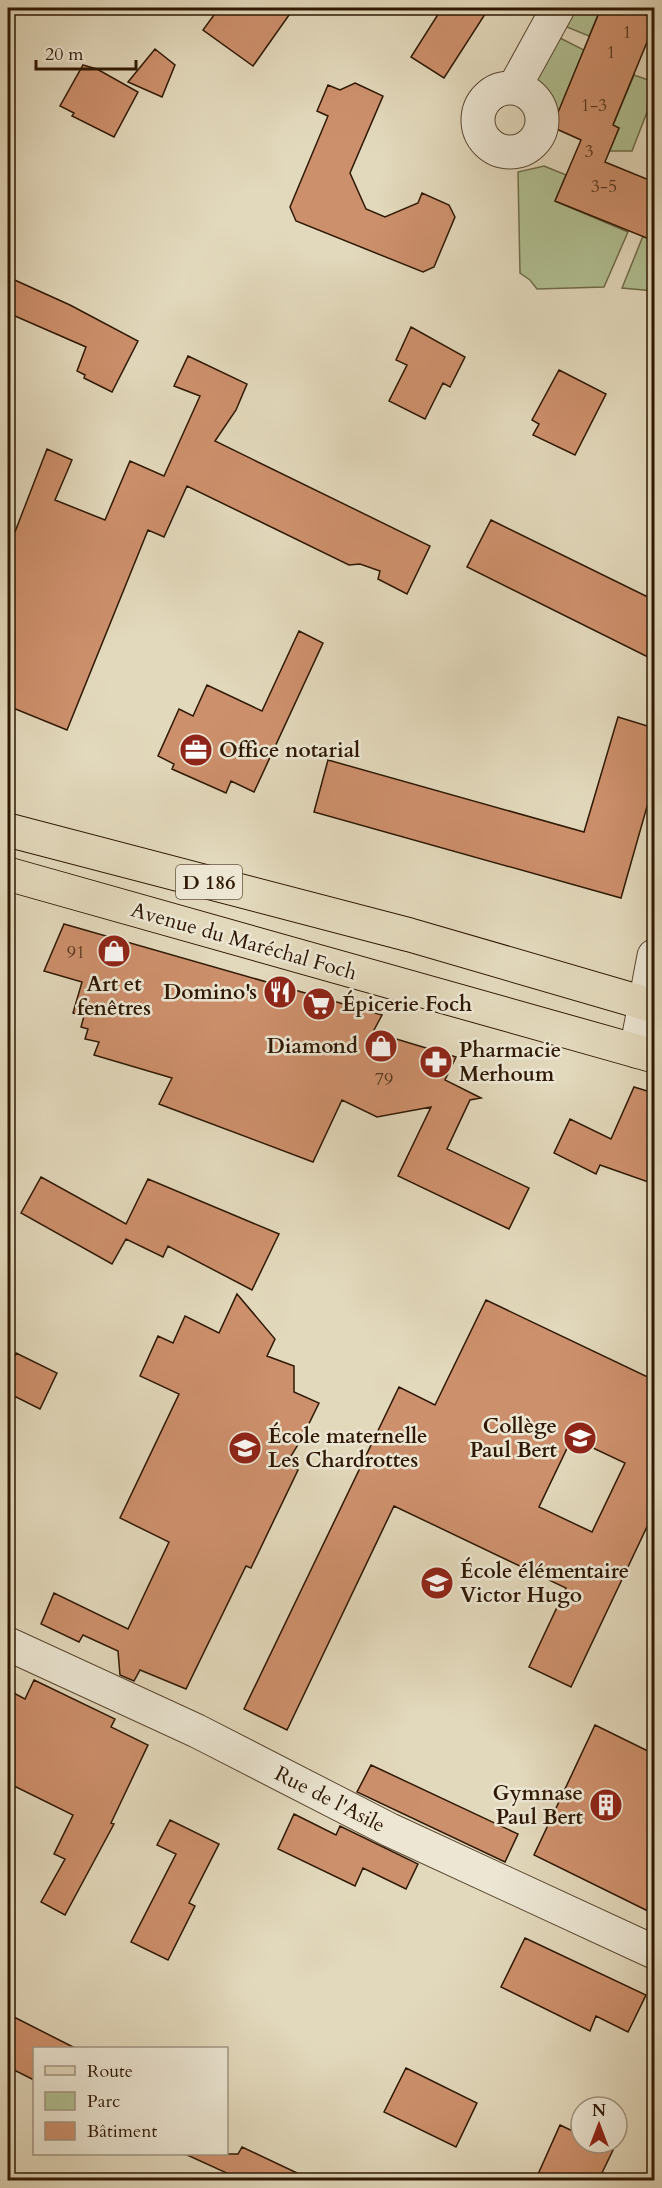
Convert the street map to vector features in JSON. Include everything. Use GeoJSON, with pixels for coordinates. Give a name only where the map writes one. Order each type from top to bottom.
{"type":"FeatureCollection","features":[{"type":"Feature","properties":{"kind":"main road","name":"D 186"},"geometry":{"type":"LineString","coordinates":[[8,830],[410,935],[650,1005]]}},
{"type":"Feature","properties":{"kind":"main road","name":"Avenue du Maréchal Foch"},"geometry":{"type":"LineString","coordinates":[[8,874],[645,1053]]}},
{"type":"Feature","properties":{"kind":"street"},"geometry":{"type":"LineString","coordinates":[[514,88],[558,8]]}},
{"type":"Feature","properties":{"kind":"street"},"geometry":{"type":"LineString","coordinates":[[645,1053],[654,956]]}},
{"type":"Feature","properties":{"kind":"street","name":"Rue de l'Asile"},"geometry":{"type":"LineString","coordinates":[[8,1644],[197,1731],[390,1830],[654,1952]]}},
{"type":"Feature","properties":{"kind":"green space"},"geometry":{"type":"Polygon","coordinates":[[[573,8],[601,8],[589,36],[562,25],[573,8]]]}},
{"type":"Feature","properties":{"kind":"green space"},"geometry":{"type":"Polygon","coordinates":[[[554,35],[584,50],[552,127],[548,96],[536,80],[554,35]]]}},
{"type":"Feature","properties":{"kind":"green space"},"geometry":{"type":"Polygon","coordinates":[[[634,75],[654,82],[654,94],[632,151],[609,151],[619,128],[613,125],[634,75]]]}},
{"type":"Feature","properties":{"kind":"green space"},"geometry":{"type":"Polygon","coordinates":[[[544,166],[566,175],[555,201],[628,232],[604,287],[537,289],[520,273],[518,172],[544,166]]]}},
{"type":"Feature","properties":{"kind":"green space"},"geometry":{"type":"Polygon","coordinates":[[[643,236],[654,241],[654,291],[622,288],[643,236]]]}},
{"type":"Feature","properties":{"kind":"building"},"geometry":{"type":"Polygon","coordinates":[[[219,8],[294,8],[253,66],[203,30],[219,8]]]}},
{"type":"Feature","properties":{"kind":"building"},"geometry":{"type":"Polygon","coordinates":[[[442,8],[489,8],[444,78],[411,57],[442,8]]]}},
{"type":"Feature","properties":{"kind":"building"},"geometry":{"type":"Polygon","coordinates":[[[601,8],[629,8],[654,18],[654,25],[613,125],[619,128],[605,162],[654,182],[654,241],[555,201],[581,140],[552,127],[601,8]]]}},
{"type":"Feature","properties":{"kind":"building"},"geometry":{"type":"Polygon","coordinates":[[[155,49],[175,65],[162,97],[128,82],[155,49]]]}},
{"type":"Feature","properties":{"kind":"building"},"geometry":{"type":"Polygon","coordinates":[[[83,65],[97,69],[138,92],[114,137],[72,116],[74,113],[60,106],[83,65]]]}},
{"type":"Feature","properties":{"kind":"building"},"geometry":{"type":"Polygon","coordinates":[[[355,83],[383,96],[350,173],[366,209],[385,217],[418,203],[422,193],[449,205],[455,217],[434,267],[423,272],[296,221],[290,207],[328,116],[317,111],[328,85],[340,90],[355,83]]]}},
{"type":"Feature","properties":{"kind":"building"},"geometry":{"type":"Polygon","coordinates":[[[8,277],[70,305],[138,341],[112,392],[84,378],[85,375],[77,371],[86,347],[8,313],[8,277]]]}},
{"type":"Feature","properties":{"kind":"building"},"geometry":{"type":"Polygon","coordinates":[[[411,327],[465,357],[450,387],[443,383],[425,419],[389,401],[407,365],[396,360],[411,327]]]}},
{"type":"Feature","properties":{"kind":"building"},"geometry":{"type":"Polygon","coordinates":[[[188,356],[247,384],[236,410],[215,441],[430,546],[407,594],[378,579],[380,571],[360,564],[349,565],[187,486],[164,537],[148,530],[67,730],[8,706],[8,550],[47,449],[72,460],[55,500],[105,520],[130,461],[164,476],[200,396],[174,386],[188,356]]]}},
{"type":"Feature","properties":{"kind":"building"},"geometry":{"type":"Polygon","coordinates":[[[559,370],[606,394],[575,455],[533,435],[539,424],[532,420],[559,370]]]}},
{"type":"Feature","properties":{"kind":"building"},"geometry":{"type":"Polygon","coordinates":[[[491,520],[654,600],[654,660],[467,567],[491,520]]]}},
{"type":"Feature","properties":{"kind":"building"},"geometry":{"type":"Polygon","coordinates":[[[299,631],[323,643],[254,792],[231,781],[226,793],[172,769],[174,764],[158,756],[179,709],[193,716],[207,685],[262,711],[299,631]]]}},
{"type":"Feature","properties":{"kind":"building"},"geometry":{"type":"Polygon","coordinates":[[[618,717],[654,728],[654,782],[621,898],[314,812],[328,760],[584,832],[618,717]]]}},
{"type":"Feature","properties":{"kind":"building"},"geometry":{"type":"Polygon","coordinates":[[[64,924],[382,1015],[373,1032],[456,1057],[445,1080],[481,1098],[470,1100],[447,1149],[529,1188],[509,1229],[398,1176],[431,1107],[377,1117],[342,1100],[313,1162],[159,1104],[172,1078],[94,1055],[99,1042],[85,1039],[88,1029],[81,1027],[84,1016],[73,1013],[82,982],[44,971],[64,924]]]}},
{"type":"Feature","properties":{"kind":"building"},"geometry":{"type":"Polygon","coordinates":[[[634,1087],[654,1093],[654,1184],[600,1165],[596,1174],[554,1153],[570,1119],[611,1139],[634,1087]]]}},
{"type":"Feature","properties":{"kind":"building"},"geometry":{"type":"Polygon","coordinates":[[[41,1177],[126,1224],[148,1179],[279,1234],[252,1290],[168,1246],[163,1257],[126,1239],[112,1264],[21,1213],[41,1177]]]}},
{"type":"Feature","properties":{"kind":"building"},"geometry":{"type":"Polygon","coordinates":[[[237,1294],[275,1339],[267,1356],[294,1366],[294,1392],[319,1403],[286,1464],[298,1470],[251,1568],[246,1566],[186,1689],[140,1670],[134,1681],[120,1675],[118,1651],[83,1635],[79,1642],[41,1624],[54,1593],[128,1629],[169,1542],[120,1518],[179,1394],[140,1376],[158,1336],[173,1343],[185,1316],[219,1333],[237,1294]]]}},
{"type":"Feature","properties":{"kind":"building"},"geometry":{"type":"Polygon","coordinates":[[[486,1300],[654,1380],[654,1512],[571,1687],[529,1667],[566,1588],[394,1506],[287,1730],[244,1709],[399,1387],[435,1405],[486,1300]],[[572,1438],[539,1507],[592,1532],[625,1463],[572,1438]]]}},
{"type":"Feature","properties":{"kind":"building"},"geometry":{"type":"Polygon","coordinates":[[[16,1353],[57,1373],[40,1409],[8,1393],[8,1371],[16,1353]]]}},
{"type":"Feature","properties":{"kind":"building"},"geometry":{"type":"Polygon","coordinates":[[[34,1680],[115,1719],[111,1727],[148,1745],[111,1823],[114,1824],[65,1915],[41,1902],[65,1859],[54,1854],[73,1815],[8,1783],[8,1690],[25,1699],[34,1680]]]}},
{"type":"Feature","properties":{"kind":"building","name":"Gymnase Paul Bert"},"geometry":{"type":"Polygon","coordinates":[[[595,1725],[654,1754],[654,1914],[534,1855],[595,1725]]]}},
{"type":"Feature","properties":{"kind":"building"},"geometry":{"type":"Polygon","coordinates":[[[371,1765],[518,1834],[505,1862],[357,1792],[371,1765]]]}},
{"type":"Feature","properties":{"kind":"building"},"geometry":{"type":"Polygon","coordinates":[[[294,1814],[336,1835],[340,1826],[418,1864],[406,1889],[363,1868],[355,1886],[278,1849],[294,1814]]]}},
{"type":"Feature","properties":{"kind":"building"},"geometry":{"type":"Polygon","coordinates":[[[170,1820],[219,1844],[189,1903],[195,1906],[168,1960],[131,1942],[176,1854],[157,1845],[170,1820]]]}},
{"type":"Feature","properties":{"kind":"building"},"geometry":{"type":"Polygon","coordinates":[[[525,1938],[646,1995],[628,2032],[596,2016],[590,2031],[501,1987],[525,1938]]]}},
{"type":"Feature","properties":{"kind":"building"},"geometry":{"type":"Polygon","coordinates":[[[8,2014],[73,2047],[33,2047],[33,2080],[8,2067],[8,2014]]]}},
{"type":"Feature","properties":{"kind":"building"},"geometry":{"type":"Polygon","coordinates":[[[406,2068],[477,2103],[456,2147],[384,2112],[406,2068]]]}},
{"type":"Feature","properties":{"kind":"building"},"geometry":{"type":"Polygon","coordinates":[[[560,2125],[569,2129],[569,2155],[611,2155],[598,2181],[535,2181],[560,2125]]]}},
{"type":"Feature","properties":{"kind":"building"},"geometry":{"type":"Polygon","coordinates":[[[242,2147],[314,2181],[225,2181],[229,2174],[187,2155],[238,2154],[242,2147]]]}},
{"type":"Feature","properties":{"kind":"place","name":"Office notarial"},"geometry":{"type":"Point","coordinates":[196,750]}},
{"type":"Feature","properties":{"kind":"place","name":"Art et fenêtres"},"geometry":{"type":"Point","coordinates":[114,951]}},
{"type":"Feature","properties":{"kind":"place","name":"Domino's"},"geometry":{"type":"Point","coordinates":[280,992]}},
{"type":"Feature","properties":{"kind":"place","name":"Épicerie Foch"},"geometry":{"type":"Point","coordinates":[319,1004]}},
{"type":"Feature","properties":{"kind":"place","name":"Diamond"},"geometry":{"type":"Point","coordinates":[381,1046]}},
{"type":"Feature","properties":{"kind":"place","name":"Pharmacie Merhoum"},"geometry":{"type":"Point","coordinates":[436,1062]}},
{"type":"Feature","properties":{"kind":"place","name":"Collège Paul Bert"},"geometry":{"type":"Point","coordinates":[580,1438]}},
{"type":"Feature","properties":{"kind":"place","name":"École maternelle Les Chardrottes"},"geometry":{"type":"Point","coordinates":[245,1448]}},
{"type":"Feature","properties":{"kind":"place","name":"École élémentaire Victor Hugo"},"geometry":{"type":"Point","coordinates":[437,1583]}},
{"type":"Feature","properties":{"kind":"place","name":"Gymnase Paul Bert"},"geometry":{"type":"Point","coordinates":[606,1805]}}]}
